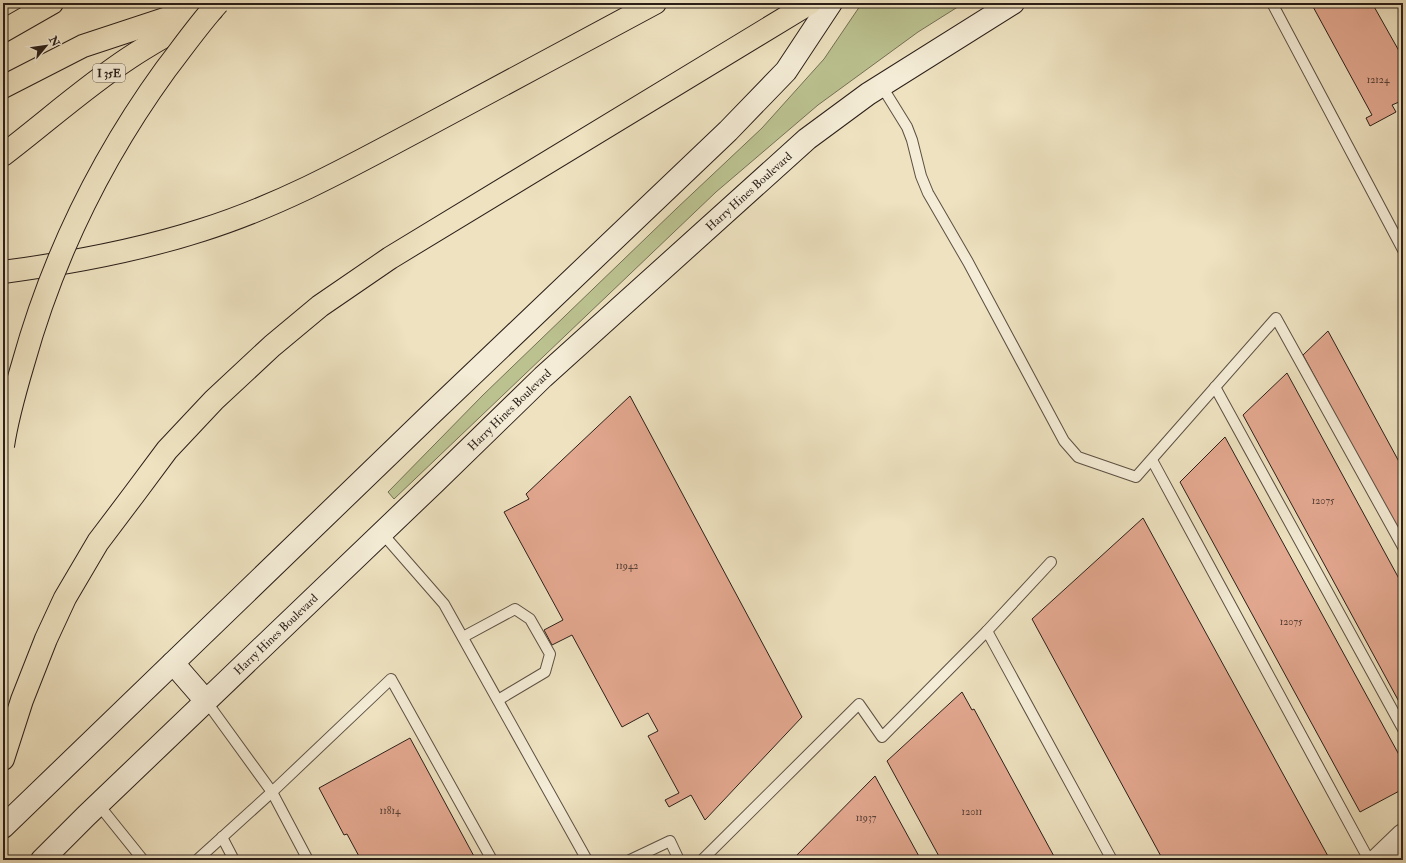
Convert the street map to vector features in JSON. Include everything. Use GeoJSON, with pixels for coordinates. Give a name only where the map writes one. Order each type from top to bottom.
{"type":"FeatureCollection","features":[{"type":"Feature","properties":{"kind":"highway"},"geometry":{"type":"LineString","coordinates":[[3,32],[52,3]]}},
{"type":"Feature","properties":{"kind":"highway"},"geometry":{"type":"LineString","coordinates":[[3,87],[83,46],[212,3]]}},
{"type":"Feature","properties":{"kind":"highway"},"geometry":{"type":"LineString","coordinates":[[3,446],[14,395],[34,323],[63,247],[88,195],[115,146],[142,102],[205,17],[218,3]]}},
{"type":"Feature","properties":{"kind":"highway","name":"I 35E"},"geometry":{"type":"LineString","coordinates":[[3,156],[129,58],[224,3]]}},
{"type":"Feature","properties":{"kind":"highway"},"geometry":{"type":"LineString","coordinates":[[3,272],[81,260],[155,244],[203,230],[284,199],[322,181],[655,3]]}},
{"type":"Feature","properties":{"kind":"highway"},"geometry":{"type":"LineString","coordinates":[[3,759],[25,693],[46,639],[65,598],[98,542],[139,487],[167,450],[214,400],[272,346],[320,306],[390,258],[810,3]]}},
{"type":"Feature","properties":{"kind":"main road"},"geometry":{"type":"LineString","coordinates":[[3,827],[507,341],[728,131],[786,71],[831,3]]}},
{"type":"Feature","properties":{"kind":"main road","name":"Harry Hines Boulevard"},"geometry":{"type":"LineString","coordinates":[[42,860],[98,804],[543,377],[807,139],[881,85],[1013,3]]}},
{"type":"Feature","properties":{"kind":"main road"},"geometry":{"type":"LineString","coordinates":[[172,663],[206,701]]}},
{"type":"Feature","properties":{"kind":"main road"},"geometry":{"type":"LineString","coordinates":[[1377,860],[1403,835]]}},
{"type":"Feature","properties":{"kind":"lane"},"geometry":{"type":"LineString","coordinates":[[1272,3],[1403,250]]}},
{"type":"Feature","properties":{"kind":"lane"},"geometry":{"type":"LineString","coordinates":[[881,85],[907,127],[912,140],[921,176],[928,192],[968,262],[1064,441],[1078,457],[1136,477],[1276,318],[1403,547]]}},
{"type":"Feature","properties":{"kind":"lane"},"geometry":{"type":"LineString","coordinates":[[1215,386],[1403,730]]}},
{"type":"Feature","properties":{"kind":"lane"},"geometry":{"type":"LineString","coordinates":[[1152,460],[1369,860]]}},
{"type":"Feature","properties":{"kind":"lane"},"geometry":{"type":"LineString","coordinates":[[382,532],[444,604],[587,860]]}},
{"type":"Feature","properties":{"kind":"lane"},"geometry":{"type":"LineString","coordinates":[[702,860],[859,704],[882,737],[987,631],[1051,562]]}},
{"type":"Feature","properties":{"kind":"lane"},"geometry":{"type":"LineString","coordinates":[[463,637],[515,609],[530,619],[550,654],[545,672],[498,700]]}},
{"type":"Feature","properties":{"kind":"lane"},"geometry":{"type":"LineString","coordinates":[[987,631],[1112,860]]}},
{"type":"Feature","properties":{"kind":"lane"},"geometry":{"type":"LineString","coordinates":[[197,860],[272,792],[391,679],[492,860]]}},
{"type":"Feature","properties":{"kind":"lane"},"geometry":{"type":"LineString","coordinates":[[206,701],[272,792],[308,860]]}},
{"type":"Feature","properties":{"kind":"lane"},"geometry":{"type":"LineString","coordinates":[[98,804],[143,860]]}},
{"type":"Feature","properties":{"kind":"lane"},"geometry":{"type":"LineString","coordinates":[[222,837],[234,860]]}},
{"type":"Feature","properties":{"kind":"lane"},"geometry":{"type":"LineString","coordinates":[[630,860],[670,841],[679,860]]}},
{"type":"Feature","properties":{"kind":"green space"},"geometry":{"type":"Polygon","coordinates":[[[862,3],[964,3],[918,32],[818,105],[716,192],[394,499],[388,492],[483,395],[762,128],[824,59],[862,3]]]}},
{"type":"Feature","properties":{"kind":"building"},"geometry":{"type":"Polygon","coordinates":[[[1311,3],[1372,3],[1403,58],[1403,107],[1399,102],[1392,105],[1396,112],[1370,126],[1366,118],[1372,115],[1311,3]]]}},
{"type":"Feature","properties":{"kind":"building"},"geometry":{"type":"Polygon","coordinates":[[[1328,331],[1403,469],[1403,539],[1303,355],[1328,331]]]}},
{"type":"Feature","properties":{"kind":"building"},"geometry":{"type":"Polygon","coordinates":[[[1287,373],[1403,586],[1403,709],[1243,415],[1287,373]]]}},
{"type":"Feature","properties":{"kind":"building"},"geometry":{"type":"Polygon","coordinates":[[[630,396],[802,717],[705,820],[691,795],[669,807],[665,800],[679,793],[648,736],[658,731],[648,713],[622,727],[572,635],[552,645],[544,630],[563,620],[504,512],[529,499],[526,494],[630,396]]]}},
{"type":"Feature","properties":{"kind":"building"},"geometry":{"type":"Polygon","coordinates":[[[1225,437],[1403,762],[1403,789],[1360,812],[1180,482],[1225,437]]]}},
{"type":"Feature","properties":{"kind":"building"},"geometry":{"type":"Polygon","coordinates":[[[1143,518],[1329,858],[1327,860],[1163,860],[1032,619],[1143,518]]]}},
{"type":"Feature","properties":{"kind":"building"},"geometry":{"type":"Polygon","coordinates":[[[962,692],[972,710],[974,709],[1056,860],[941,860],[887,761],[962,692]]]}},
{"type":"Feature","properties":{"kind":"building"},"geometry":{"type":"Polygon","coordinates":[[[410,738],[476,860],[361,860],[347,834],[344,835],[319,788],[410,738]]]}},
{"type":"Feature","properties":{"kind":"building"},"geometry":{"type":"Polygon","coordinates":[[[875,776],[921,860],[792,860],[875,776]]]}}]}
